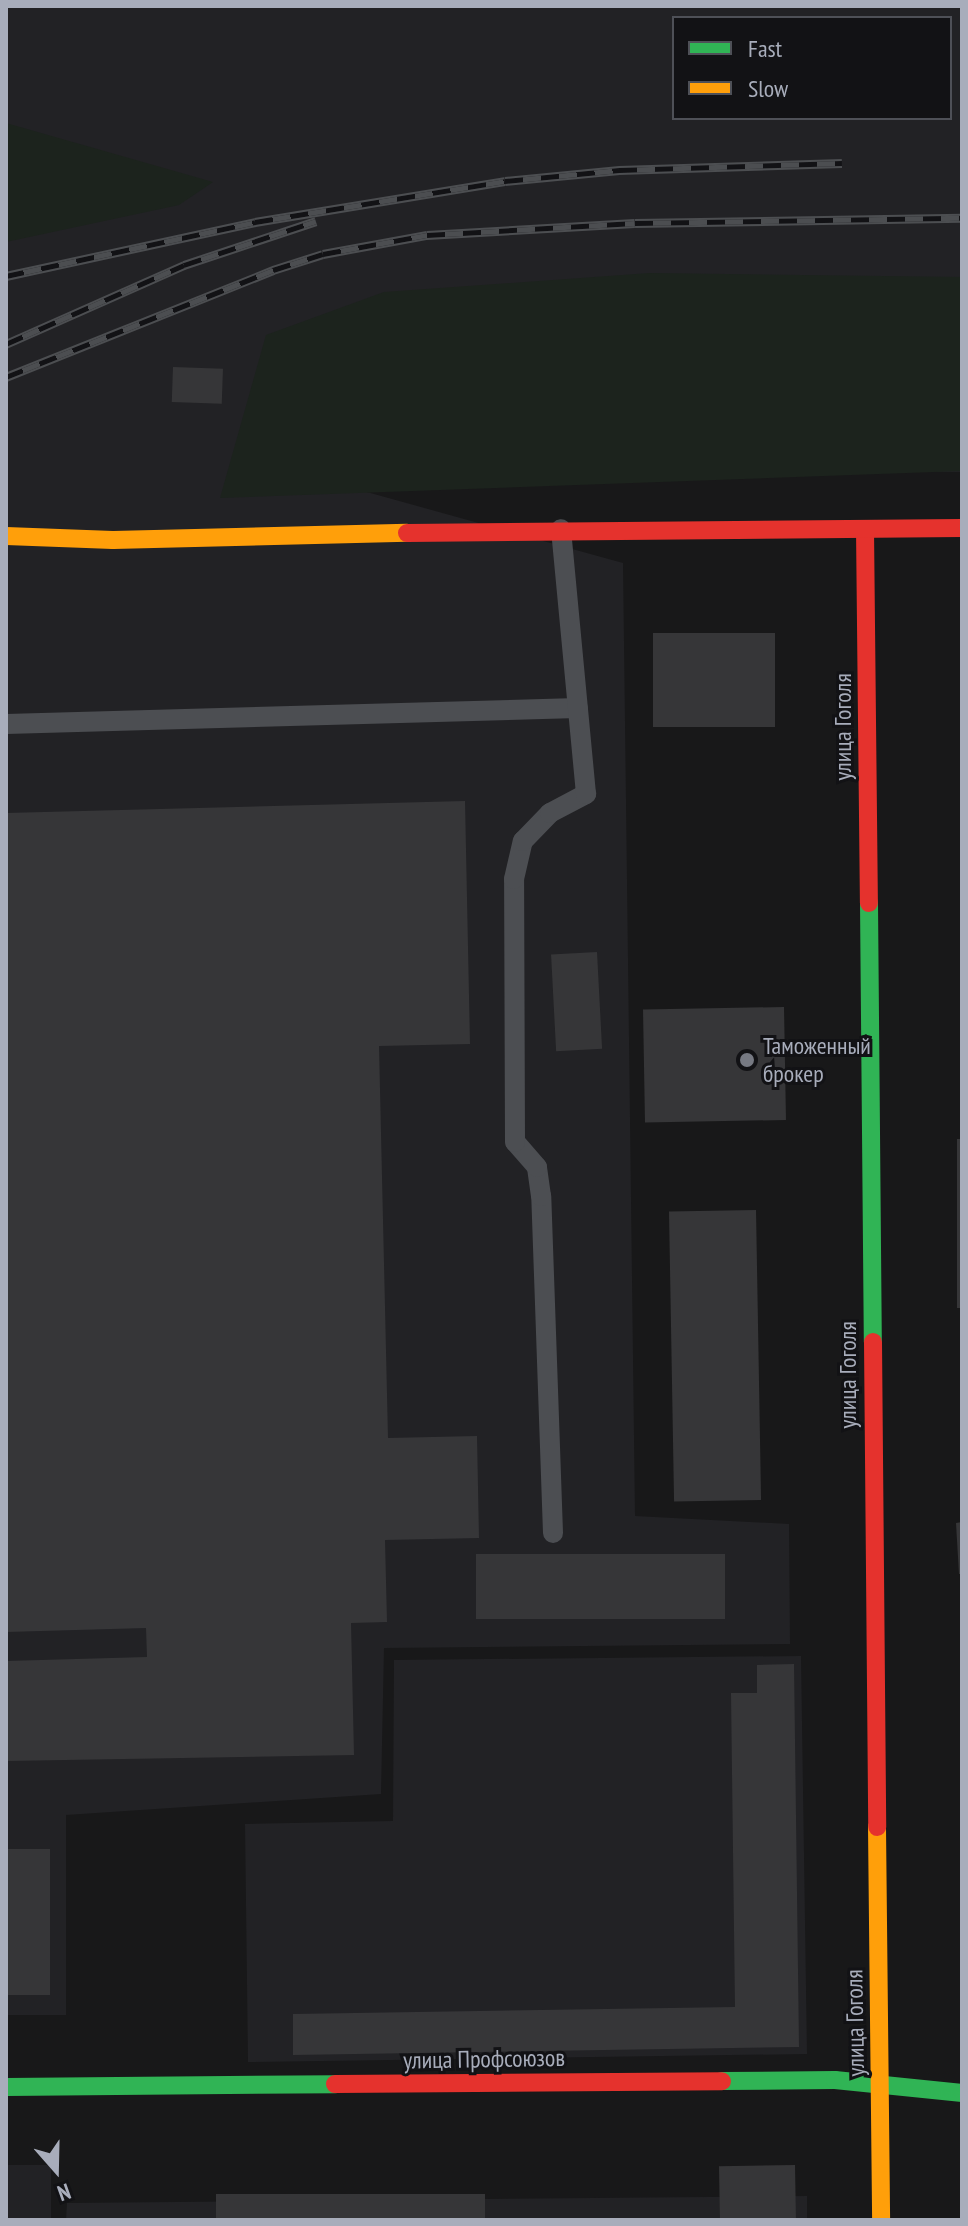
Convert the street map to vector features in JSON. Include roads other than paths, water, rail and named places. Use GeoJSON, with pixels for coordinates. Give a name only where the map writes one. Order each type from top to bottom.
{"type":"FeatureCollection","features":[{"type":"Feature","properties":{"kind":"street"},"geometry":{"type":"LineString","coordinates":[[6,536],[113,540],[561,529],[962,528]]}},
{"type":"Feature","properties":{"kind":"street","name":"улица Гоголя"},"geometry":{"type":"LineString","coordinates":[[865,529],[881,2220]]}},
{"type":"Feature","properties":{"kind":"street","name":"улица Профсоюзов"},"geometry":{"type":"LineString","coordinates":[[6,2087],[835,2080],[880,2088],[962,2093]]}},
{"type":"Feature","properties":{"kind":"lane"},"geometry":{"type":"LineString","coordinates":[[553,1533],[541,1196],[537,1167],[515,1142],[514,879],[523,841],[550,813],[586,794],[561,529]]}},
{"type":"Feature","properties":{"kind":"lane"},"geometry":{"type":"LineString","coordinates":[[6,724],[578,708]]}},
{"type":"Feature","properties":{"kind":"railway"},"geometry":{"type":"LineString","coordinates":[[6,276],[255,222],[505,181],[619,170],[842,163]]}},
{"type":"Feature","properties":{"kind":"railway"},"geometry":{"type":"LineString","coordinates":[[6,377],[273,270],[323,254],[427,235],[635,223],[962,218]]}},
{"type":"Feature","properties":{"kind":"railway"},"geometry":{"type":"LineString","coordinates":[[6,344],[184,265],[316,221]]}},
{"type":"Feature","properties":{"kind":"place","name":"Таможенный брокер"},"geometry":{"type":"Point","coordinates":[747,1060]}}]}
